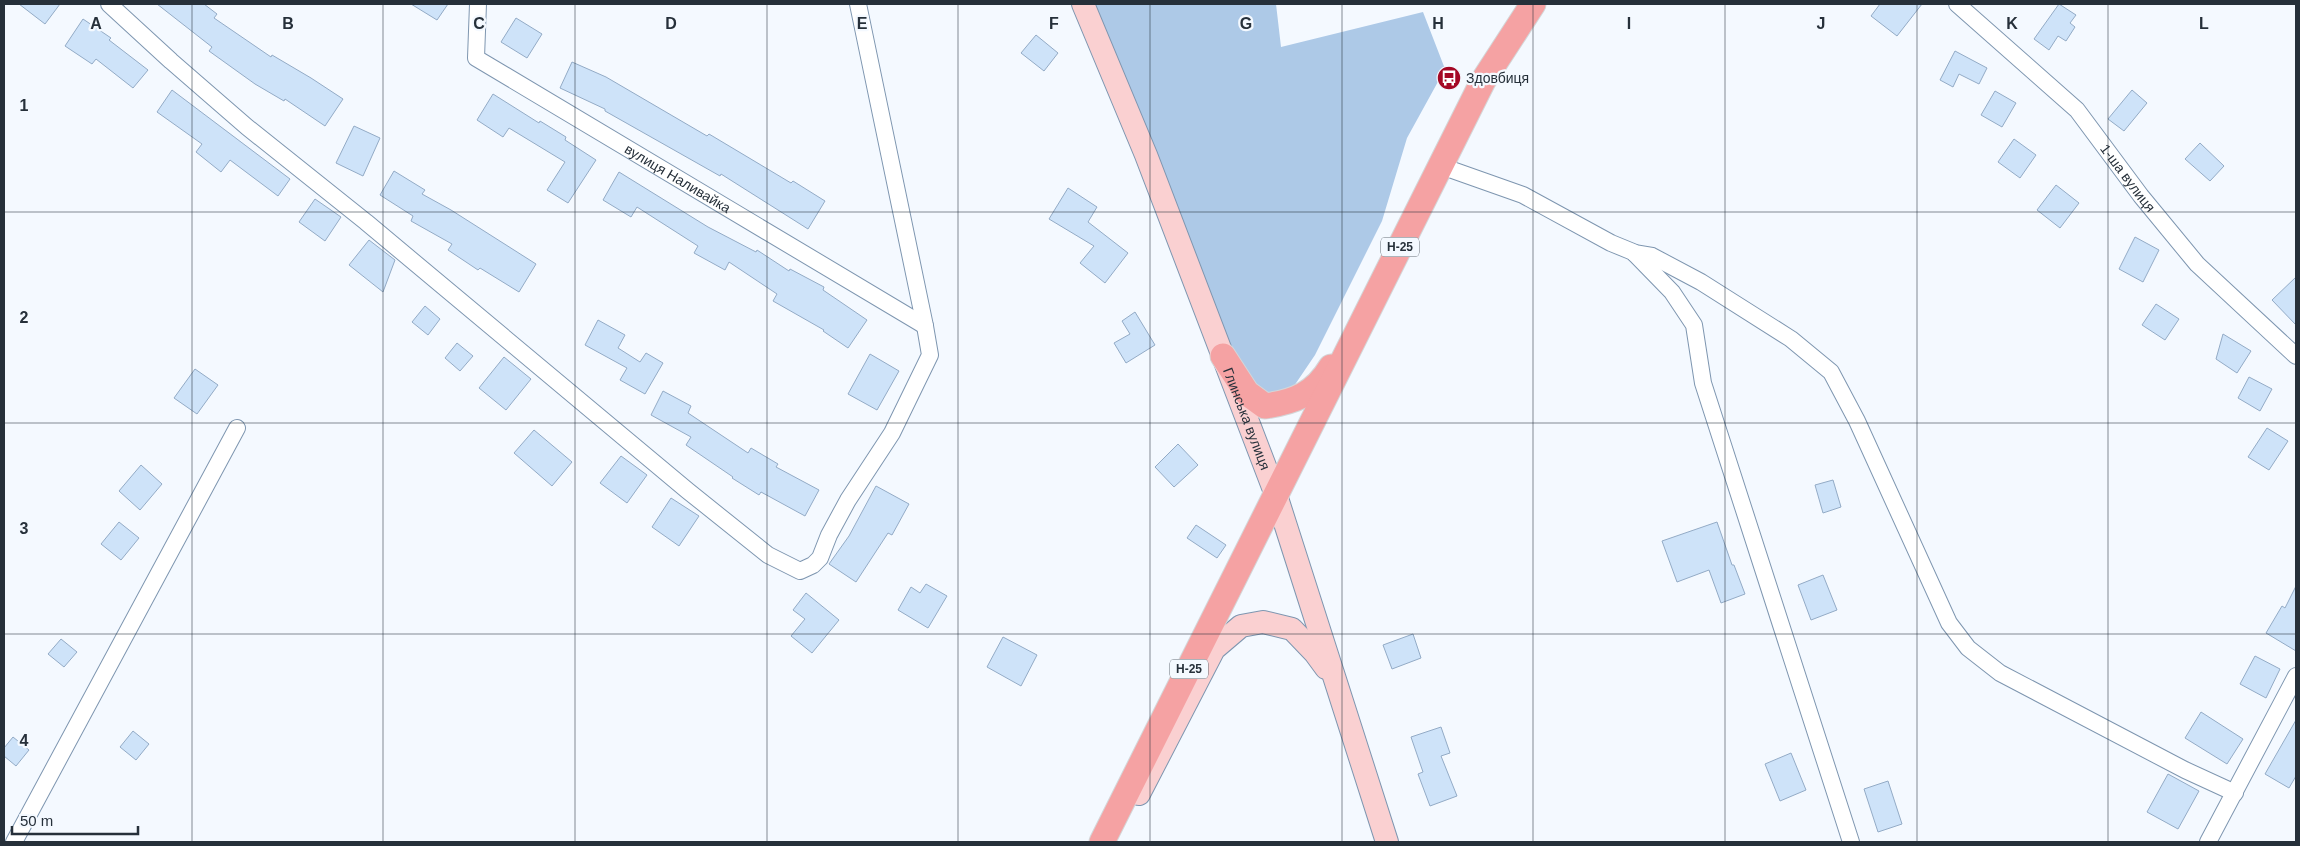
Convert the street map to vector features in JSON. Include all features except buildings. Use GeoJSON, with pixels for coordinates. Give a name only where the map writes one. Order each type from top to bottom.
{"type":"FeatureCollection","features":[{"type":"Feature","properties":{"kind":"main road","name":"Н-25"},"geometry":{"type":"LineString","coordinates":[[1102,842],[1483,81],[1532,4]]}},
{"type":"Feature","properties":{"kind":"main road"},"geometry":{"type":"LineString","coordinates":[[1223,356],[1247,393],[1264,406],[1289,402],[1313,389],[1326,374],[1366,303],[1376,296]]}},
{"type":"Feature","properties":{"kind":"street"},"geometry":{"type":"LineString","coordinates":[[109,4],[247,127],[366,222],[688,491],[768,556],[800,571],[813,565],[820,558],[828,535],[848,500],[892,433],[930,355],[926,326],[858,4]]}},
{"type":"Feature","properties":{"kind":"street","name":"вулиця Наливайка"},"geometry":{"type":"LineString","coordinates":[[478,4],[476,58],[926,326]]}},
{"type":"Feature","properties":{"kind":"street","name":"Глинська вулиця"},"geometry":{"type":"LineString","coordinates":[[1083,4],[1146,155],[1276,496],[1387,842]]}},
{"type":"Feature","properties":{"kind":"street","name":"1-ша вулиця"},"geometry":{"type":"LineString","coordinates":[[1957,4],[2077,110],[2141,196],[2197,264],[2296,356]]}},
{"type":"Feature","properties":{"kind":"street"},"geometry":{"type":"LineString","coordinates":[[1441,166],[1523,195],[1610,243],[1633,252],[1652,256],[1700,282],[1791,339],[1831,372],[1857,421],[1949,623],[1968,648],[2000,673],[2186,770],[2235,793]]}},
{"type":"Feature","properties":{"kind":"street"},"geometry":{"type":"LineString","coordinates":[[1633,252],[1672,292],[1694,326],[1703,383],[1851,842]]}},
{"type":"Feature","properties":{"kind":"street"},"geometry":{"type":"LineString","coordinates":[[14,842],[237,428]]}},
{"type":"Feature","properties":{"kind":"street"},"geometry":{"type":"LineString","coordinates":[[1106,842],[1140,793],[1214,649],[1241,626],[1263,622],[1292,629],[1315,653],[1336,682]]}},
{"type":"Feature","properties":{"kind":"street"},"geometry":{"type":"LineString","coordinates":[[2208,842],[2296,676]]}},
{"type":"Feature","properties":{"kind":"shaded area"},"geometry":{"type":"Polygon","coordinates":[[[1083,4],[1276,4],[1281,47],[1423,12],[1445,69],[1407,138],[1382,221],[1315,355],[1292,389],[1251,400],[1083,4]]]}},
{"type":"Feature","properties":{"kind":"place","name":"Здовбиця"},"geometry":{"type":"Point","coordinates":[1449,78]}}]}
